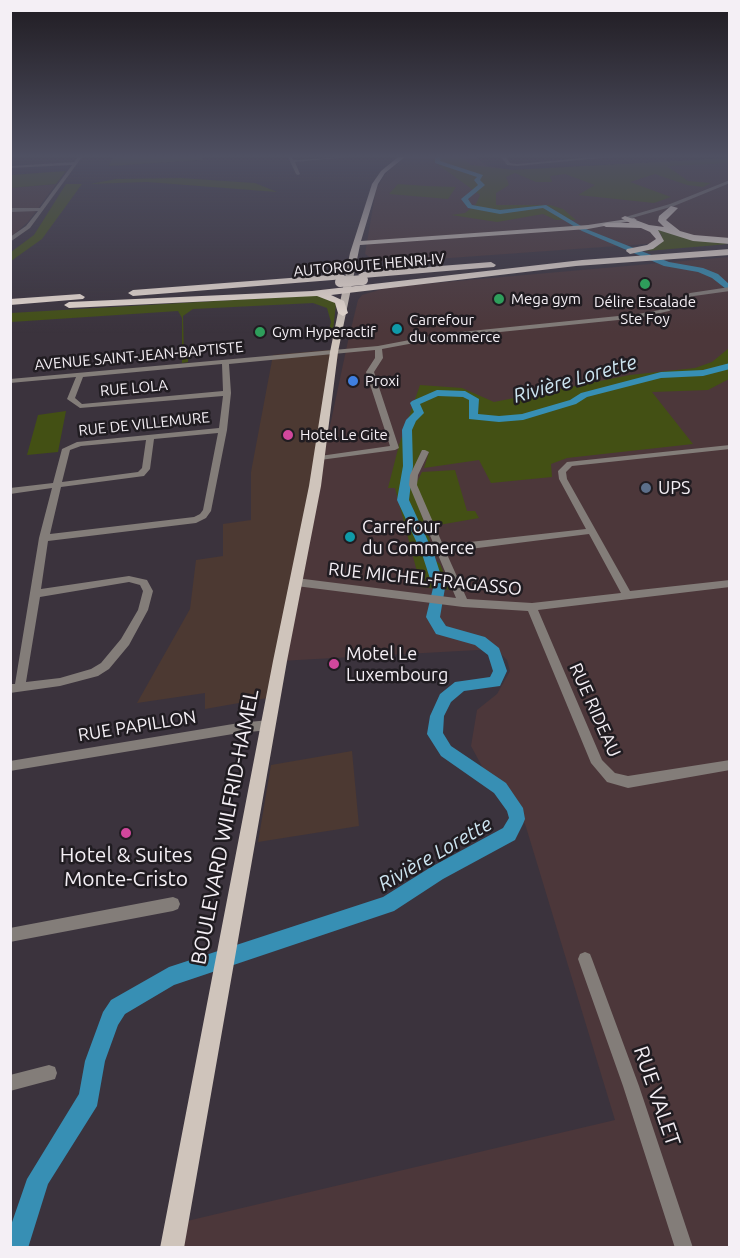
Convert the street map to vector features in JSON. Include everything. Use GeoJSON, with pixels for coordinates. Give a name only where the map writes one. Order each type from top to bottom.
{"type":"FeatureCollection","features":[{"type":"Feature","properties":{"kind":"highway"},"geometry":{"type":"LineString","coordinates":[[663,216],[662,221],[666,227],[687,235],[715,240]]}},
{"type":"Feature","properties":{"kind":"highway"},"geometry":{"type":"LineString","coordinates":[[353,304],[358,296],[387,287],[640,253],[659,242],[660,237],[656,232],[629,219]]}},
{"type":"Feature","properties":{"kind":"highway"},"geometry":{"type":"LineString","coordinates":[[629,219],[679,235],[729,241]]}},
{"type":"Feature","properties":{"kind":"highway"},"geometry":{"type":"LineString","coordinates":[[606,225],[636,226],[656,232]]}},
{"type":"Feature","properties":{"kind":"highway","name":"AUTOROUTE HENRI-IV"},"geometry":{"type":"LineString","coordinates":[[10,309],[352,282],[582,261],[640,253],[729,247]]}},
{"type":"Feature","properties":{"kind":"highway","name":"AUTOROUTE HENRI-IV"},"geometry":{"type":"LineString","coordinates":[[640,253],[660,257],[729,252]]}},
{"type":"Feature","properties":{"kind":"highway"},"geometry":{"type":"LineString","coordinates":[[312,294],[352,282],[387,287]]}},
{"type":"Feature","properties":{"kind":"highway","name":"AUTOROUTE HENRI-IV"},"geometry":{"type":"LineString","coordinates":[[10,302],[352,282]]}},
{"type":"Feature","properties":{"kind":"highway"},"geometry":{"type":"LineString","coordinates":[[69,305],[312,294],[330,296],[339,301],[343,313]]}},
{"type":"Feature","properties":{"kind":"main road","name":"BOULEVARD WILFRID-HAMEL"},"geometry":{"type":"LineString","coordinates":[[172,1248],[320,458],[343,313],[362,241],[365,216]]}},
{"type":"Feature","properties":{"kind":"main road"},"geometry":{"type":"LineString","coordinates":[[362,241],[566,227],[629,219]]}},
{"type":"Feature","properties":{"kind":"main road"},"geometry":{"type":"LineString","coordinates":[[586,225],[606,225],[629,219]]}},
{"type":"Feature","properties":{"kind":"main road"},"geometry":{"type":"LineString","coordinates":[[362,241],[566,227]]}},
{"type":"Feature","properties":{"kind":"main road","name":"BOULEVARD WILFRID-HAMEL"},"geometry":{"type":"LineString","coordinates":[[338,351],[353,304],[352,282]]}},
{"type":"Feature","properties":{"kind":"street"},"geometry":{"type":"LineString","coordinates":[[10,240],[28,227],[37,216]]}},
{"type":"Feature","properties":{"kind":"street"},"geometry":{"type":"LineString","coordinates":[[629,219],[639,216]]}},
{"type":"Feature","properties":{"kind":"street"},"geometry":{"type":"LineString","coordinates":[[629,219],[642,216]]}},
{"type":"Feature","properties":{"kind":"street","name":"AVENUE SAINT-JEAN-BAPTISTE"},"geometry":{"type":"LineString","coordinates":[[11,382],[378,348],[441,336],[648,315],[667,310],[692,294],[729,288]]}},
{"type":"Feature","properties":{"kind":"street"},"geometry":{"type":"LineString","coordinates":[[320,458],[395,448],[370,372],[379,358],[378,348]]}},
{"type":"Feature","properties":{"kind":"street"},"geometry":{"type":"LineString","coordinates":[[44,538],[196,520],[203,516],[207,511],[223,430],[227,393],[225,362]]}},
{"type":"Feature","properties":{"kind":"street","name":"RUE LOLA"},"geometry":{"type":"LineString","coordinates":[[80,375],[71,399],[80,406],[227,393]]}},
{"type":"Feature","properties":{"kind":"street","name":"RUE DE VILLEMURE"},"geometry":{"type":"LineString","coordinates":[[57,486],[64,453],[69,447],[223,430]]}},
{"type":"Feature","properties":{"kind":"street"},"geometry":{"type":"LineString","coordinates":[[10,491],[141,474],[146,469],[150,437]]}},
{"type":"Feature","properties":{"kind":"street"},"geometry":{"type":"LineString","coordinates":[[627,595],[563,479],[562,471],[565,467],[729,447]]}},
{"type":"Feature","properties":{"kind":"street"},"geometry":{"type":"LineString","coordinates":[[425,452],[414,475],[413,485],[463,603]]}},
{"type":"Feature","properties":{"kind":"street"},"geometry":{"type":"LineString","coordinates":[[35,594],[129,579],[144,582],[148,591],[143,610],[125,642],[105,666],[94,673],[60,682],[15,688],[44,538],[57,486]]}},
{"type":"Feature","properties":{"kind":"street"},"geometry":{"type":"LineString","coordinates":[[440,549],[591,531]]}},
{"type":"Feature","properties":{"kind":"street","name":"RUE MICHEL-FRAGASSO"},"geometry":{"type":"LineString","coordinates":[[296,582],[463,603],[532,607],[729,583]]}},
{"type":"Feature","properties":{"kind":"street","name":"RUE RIDEAU"},"geometry":{"type":"LineString","coordinates":[[532,607],[597,763],[611,778],[628,782],[729,765]]}},
{"type":"Feature","properties":{"kind":"street","name":"RUE PAPILLON"},"geometry":{"type":"LineString","coordinates":[[10,766],[269,725]]}},
{"type":"Feature","properties":{"kind":"street"},"geometry":{"type":"LineString","coordinates":[[10,935],[173,904]]}},
{"type":"Feature","properties":{"kind":"street","name":"RUE VALET"},"geometry":{"type":"LineString","coordinates":[[585,959],[632,1086],[684,1248]]}},
{"type":"Feature","properties":{"kind":"street"},"geometry":{"type":"LineString","coordinates":[[10,1083],[49,1073]]}},
{"type":"Feature","properties":{"kind":"shaded area"},"geometry":{"type":"Polygon","coordinates":[[[11,216],[33,216],[28,222],[11,237],[11,216]]]}},
{"type":"Feature","properties":{"kind":"shaded area"},"geometry":{"type":"Polygon","coordinates":[[[371,216],[729,216],[729,238],[394,262],[375,261],[365,254],[371,216]]]}},
{"type":"Feature","properties":{"kind":"shaded area"},"geometry":{"type":"Polygon","coordinates":[[[729,257],[729,1247],[182,1248],[187,1221],[615,1120],[526,827],[514,796],[484,770],[471,746],[477,710],[497,694],[510,671],[507,660],[496,649],[280,661],[348,341],[358,300],[362,295],[389,287],[729,257]]]}},
{"type":"Feature","properties":{"kind":"shaded area"},"geometry":{"type":"Polygon","coordinates":[[[339,349],[308,534],[273,697],[205,709],[205,693],[137,703],[190,609],[196,560],[223,556],[223,524],[251,520],[251,472],[273,355],[339,349]]]}},
{"type":"Feature","properties":{"kind":"shaded area"},"geometry":{"type":"Polygon","coordinates":[[[352,751],[359,826],[258,842],[271,765],[352,751]]]}},
{"type":"Feature","properties":{"kind":"green space"},"geometry":{"type":"Polygon","coordinates":[[[46,216],[59,216],[42,239],[11,261],[11,252],[34,235],[46,216]]]}},
{"type":"Feature","properties":{"kind":"green space"},"geometry":{"type":"Polygon","coordinates":[[[456,216],[533,216],[497,222],[456,216]]]}},
{"type":"Feature","properties":{"kind":"green space"},"geometry":{"type":"Polygon","coordinates":[[[547,216],[571,216],[576,220],[556,220],[547,216]]]}},
{"type":"Feature","properties":{"kind":"green space"},"geometry":{"type":"Polygon","coordinates":[[[653,229],[729,244],[644,250],[656,247],[663,241],[661,234],[653,229]]]}},
{"type":"Feature","properties":{"kind":"green space"},"geometry":{"type":"Polygon","coordinates":[[[319,295],[328,297],[336,304],[333,331],[325,331],[329,330],[331,322],[327,308],[313,303],[193,309],[183,316],[184,356],[188,356],[188,362],[182,363],[182,318],[178,311],[11,322],[11,313],[319,295]]]}},
{"type":"Feature","properties":{"kind":"green space"},"geometry":{"type":"Polygon","coordinates":[[[729,348],[729,379],[708,390],[652,392],[693,444],[567,458],[551,464],[552,477],[491,483],[479,460],[424,468],[429,452],[421,451],[413,474],[412,487],[430,540],[429,556],[440,564],[451,590],[421,587],[395,488],[388,488],[399,445],[420,385],[462,388],[494,402],[630,375],[695,368],[712,362],[729,348]]]}},
{"type":"Feature","properties":{"kind":"green space"},"geometry":{"type":"Polygon","coordinates":[[[66,411],[58,452],[27,455],[38,415],[66,411]]]}},
{"type":"Feature","properties":{"kind":"green space"},"geometry":{"type":"Polygon","coordinates":[[[455,470],[467,511],[475,511],[479,518],[433,526],[415,486],[422,472],[455,470]]]}},
{"type":"Feature","properties":{"kind":"waterway","name":"Rivière Lorette"},"geometry":{"type":"LineString","coordinates":[[560,216],[584,230],[667,264],[700,270],[715,276],[730,290]]}},
{"type":"Feature","properties":{"kind":"waterway","name":"Rivière Lorette"},"geometry":{"type":"LineString","coordinates":[[16,1248],[38,1179],[89,1098],[95,1061],[110,1019],[118,1007],[169,977],[388,905],[437,873],[509,834],[517,819],[515,808],[500,788],[446,751],[435,734],[437,716],[445,698],[460,686],[495,682],[500,671],[494,652],[480,641],[441,630],[433,617],[439,588],[428,554],[403,500],[408,466],[407,430],[411,420],[419,413],[415,403],[437,393],[465,394],[474,399],[473,417],[499,419],[523,417],[573,402],[584,395],[661,375],[703,373],[730,366]]}},
{"type":"Feature","properties":{"kind":"place","name":"Délire Escalade Ste Foy"},"geometry":{"type":"Point","coordinates":[645,284]}},
{"type":"Feature","properties":{"kind":"place","name":"Mega gym"},"geometry":{"type":"Point","coordinates":[499,299]}},
{"type":"Feature","properties":{"kind":"place","name":"Carrefour du commerce"},"geometry":{"type":"Point","coordinates":[397,329]}},
{"type":"Feature","properties":{"kind":"place","name":"Gym Hyperactif"},"geometry":{"type":"Point","coordinates":[260,332]}},
{"type":"Feature","properties":{"kind":"place","name":"Proxi"},"geometry":{"type":"Point","coordinates":[353,381]}},
{"type":"Feature","properties":{"kind":"place","name":"Hotel Le Gite"},"geometry":{"type":"Point","coordinates":[288,435]}},
{"type":"Feature","properties":{"kind":"place","name":"UPS"},"geometry":{"type":"Point","coordinates":[646,488]}},
{"type":"Feature","properties":{"kind":"place","name":"Carrefour du Commerce"},"geometry":{"type":"Point","coordinates":[350,537]}},
{"type":"Feature","properties":{"kind":"place","name":"Motel Le Luxembourg"},"geometry":{"type":"Point","coordinates":[334,664]}},
{"type":"Feature","properties":{"kind":"place","name":"Hotel & Suites Monte-Cristo"},"geometry":{"type":"Point","coordinates":[126,833]}}]}
